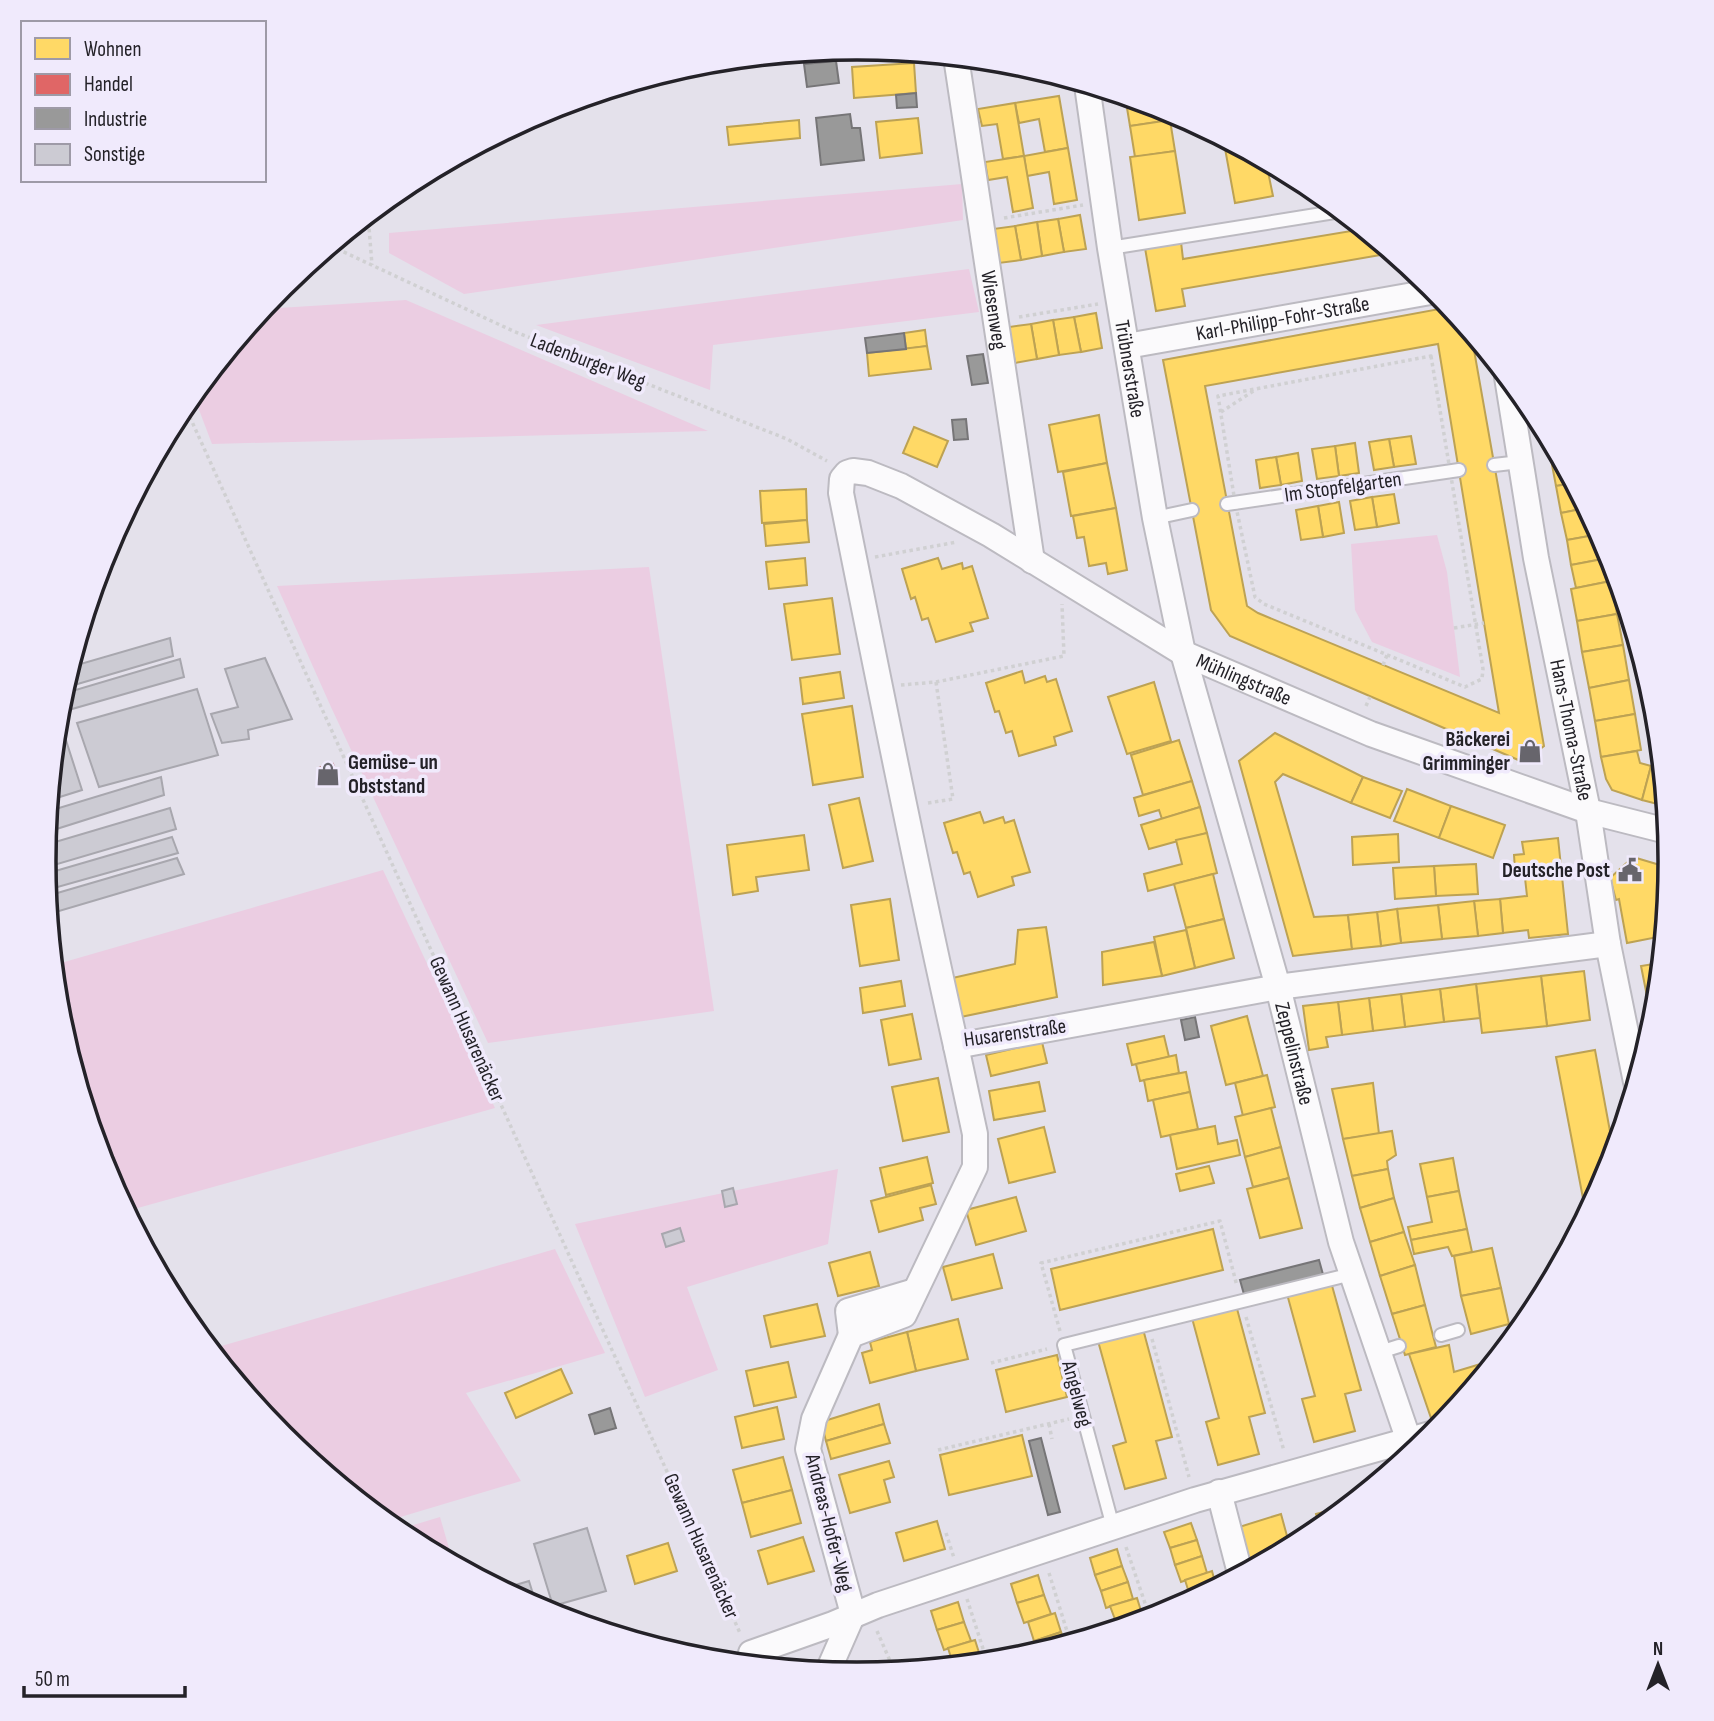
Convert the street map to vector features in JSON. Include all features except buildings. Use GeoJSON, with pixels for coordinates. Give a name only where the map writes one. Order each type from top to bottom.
{"type":"FeatureCollection","features":[{"type":"Feature","properties":{"kind":"street","name":"Wiesenweg"},"geometry":{"type":"LineString","coordinates":[[957,66],[1032,561]]}},
{"type":"Feature","properties":{"kind":"street","name":"Trübnerstraße"},"geometry":{"type":"LineString","coordinates":[[1088,94],[1110,248],[1155,517],[1183,653]]}},
{"type":"Feature","properties":{"kind":"street","name":"Karl-Philipp-Fohr-Straße"},"geometry":{"type":"LineString","coordinates":[[1127,346],[1422,293]]}},
{"type":"Feature","properties":{"kind":"street","name":"Hans-Thoma-Straße"},"geometry":{"type":"LineString","coordinates":[[1510,398],[1536,558],[1588,811],[1608,944],[1632,1063]]}},
{"type":"Feature","properties":{"kind":"street","name":"Mühlingstraße"},"geometry":{"type":"LineString","coordinates":[[847,473],[868,473],[901,486],[1062,578],[1183,653],[1371,734],[1588,811],[1657,828]]}},
{"type":"Feature","properties":{"kind":"street","name":"Husarenstraße"},"geometry":{"type":"LineString","coordinates":[[847,473],[842,479],[841,493],[921,889],[957,1046],[1278,987],[1608,944]]}},
{"type":"Feature","properties":{"kind":"street","name":"Zeppelinstraße"},"geometry":{"type":"LineString","coordinates":[[1183,653],[1278,987],[1341,1242],[1352,1273],[1390,1349],[1411,1439]]}},
{"type":"Feature","properties":{"kind":"street","name":"Andreas-Hofer-Weg"},"geometry":{"type":"LineString","coordinates":[[832,1661],[853,1614],[808,1449],[814,1419],[851,1335],[904,1315],[975,1167],[975,1134],[957,1046]]}},
{"type":"Feature","properties":{"kind":"street"},"geometry":{"type":"LineString","coordinates":[[751,1653],[878,1605],[1219,1492],[1401,1447]]}},
{"type":"Feature","properties":{"kind":"street"},"geometry":{"type":"LineString","coordinates":[[1219,1492],[1238,1564]]}},
{"type":"Feature","properties":{"kind":"lane"},"geometry":{"type":"LineString","coordinates":[[1110,248],[1328,213]]}},
{"type":"Feature","properties":{"kind":"lane"},"geometry":{"type":"LineString","coordinates":[[1494,465],[1520,462]]}},
{"type":"Feature","properties":{"kind":"lane","name":"Im Stopfelgarten"},"geometry":{"type":"LineString","coordinates":[[1231,503],[1455,471]]}},
{"type":"Feature","properties":{"kind":"lane"},"geometry":{"type":"LineString","coordinates":[[1155,517],[1192,510]]}},
{"type":"Feature","properties":{"kind":"lane","name":"Angelweg"},"geometry":{"type":"LineString","coordinates":[[1116,1526],[1064,1345],[1352,1273]]}},
{"type":"Feature","properties":{"kind":"lane"},"geometry":{"type":"LineString","coordinates":[[1441,1335],[1458,1330]]}},
{"type":"Feature","properties":{"kind":"path"},"geometry":{"type":"LineString","coordinates":[[981,222],[1103,201]]}},
{"type":"Feature","properties":{"kind":"path"},"geometry":{"type":"LineString","coordinates":[[369,225],[372,265]]}},
{"type":"Feature","properties":{"kind":"path","name":"Ladenburger Weg"},"geometry":{"type":"LineString","coordinates":[[339,250],[513,331],[787,439],[847,473]]}},
{"type":"Feature","properties":{"kind":"path"},"geometry":{"type":"LineString","coordinates":[[996,320],[1119,300]]}},
{"type":"Feature","properties":{"kind":"path"},"geometry":{"type":"LineString","coordinates":[[1431,356],[1455,471],[1483,669],[1482,679],[1465,687],[1264,604],[1255,597],[1231,503],[1221,412],[1218,396],[1431,356]]}},
{"type":"Feature","properties":{"kind":"path"},"geometry":{"type":"LineString","coordinates":[[1221,412],[1256,389]]}},
{"type":"Feature","properties":{"kind":"path","name":"Gewann Husarenäcker"},"geometry":{"type":"LineString","coordinates":[[190,417],[751,1653]]}},
{"type":"Feature","properties":{"kind":"path"},"geometry":{"type":"LineString","coordinates":[[856,560],[991,536]]}},
{"type":"Feature","properties":{"kind":"path"},"geometry":{"type":"LineString","coordinates":[[880,688],[936,681],[1064,656],[1062,578]]}},
{"type":"Feature","properties":{"kind":"path"},"geometry":{"type":"LineString","coordinates":[[1454,628],[1484,623]]}},
{"type":"Feature","properties":{"kind":"path"},"geometry":{"type":"LineString","coordinates":[[1383,665],[1387,655]]}},
{"type":"Feature","properties":{"kind":"path"},"geometry":{"type":"LineString","coordinates":[[905,806],[953,799],[936,681]]}},
{"type":"Feature","properties":{"kind":"path"},"geometry":{"type":"LineString","coordinates":[[991,1363],[1064,1345],[1041,1263],[1220,1221],[1290,1473]]}},
{"type":"Feature","properties":{"kind":"path"},"geometry":{"type":"LineString","coordinates":[[1148,1324],[1195,1500]]}},
{"type":"Feature","properties":{"kind":"path"},"geometry":{"type":"LineString","coordinates":[[1024,1355],[1025,1362]]}},
{"type":"Feature","properties":{"kind":"path"},"geometry":{"type":"LineString","coordinates":[[938,1450],[1083,1416]]}},
{"type":"Feature","properties":{"kind":"path"},"geometry":{"type":"LineString","coordinates":[[1049,1424],[1052,1438]]}},
{"type":"Feature","properties":{"kind":"path"},"geometry":{"type":"LineString","coordinates":[[1116,1526],[1146,1607]]}},
{"type":"Feature","properties":{"kind":"path"},"geometry":{"type":"LineString","coordinates":[[1042,1550],[1067,1633]]}},
{"type":"Feature","properties":{"kind":"path"},"geometry":{"type":"LineString","coordinates":[[878,1605],[874,1626],[890,1661]]}},
{"type":"Feature","properties":{"kind":"shaded area"},"geometry":{"type":"Polygon","coordinates":[[[962,184],[963,220],[464,294],[389,253],[389,233],[962,184]]]}},
{"type":"Feature","properties":{"kind":"shaded area"},"geometry":{"type":"Polygon","coordinates":[[[969,269],[979,312],[713,345],[710,390],[536,325],[969,269]]]}},
{"type":"Feature","properties":{"kind":"shaded area"},"geometry":{"type":"Polygon","coordinates":[[[406,300],[708,431],[212,444],[198,406],[255,332],[278,308],[406,300]]]}},
{"type":"Feature","properties":{"kind":"shaded area"},"geometry":{"type":"Polygon","coordinates":[[[1437,535],[1447,572],[1460,677],[1372,642],[1355,610],[1351,544],[1437,535]]]}},
{"type":"Feature","properties":{"kind":"shaded area"},"geometry":{"type":"Polygon","coordinates":[[[649,567],[714,1011],[488,1043],[277,586],[649,567]]]}},
{"type":"Feature","properties":{"kind":"shaded area"},"geometry":{"type":"Polygon","coordinates":[[[383,870],[495,1108],[136,1208],[117,1167],[83,1068],[71,1017],[63,962],[383,870]]]}},
{"type":"Feature","properties":{"kind":"shaded area"},"geometry":{"type":"Polygon","coordinates":[[[838,1169],[828,1244],[687,1287],[718,1370],[645,1397],[575,1224],[838,1169]]]}},
{"type":"Feature","properties":{"kind":"shaded area"},"geometry":{"type":"Polygon","coordinates":[[[555,1249],[605,1353],[466,1393],[521,1481],[399,1517],[329,1463],[291,1427],[255,1389],[221,1346],[555,1249]]]}},
{"type":"Feature","properties":{"kind":"shaded area"},"geometry":{"type":"Polygon","coordinates":[[[440,1517],[450,1550],[412,1527],[440,1517]]]}},
{"type":"Feature","properties":{"kind":"place","name":"Bäckerei Grimminger"},"geometry":{"type":"Point","coordinates":[1530,751]}},
{"type":"Feature","properties":{"kind":"place","name":"Gemüse- un Obststand"},"geometry":{"type":"Point","coordinates":[328,774]}},
{"type":"Feature","properties":{"kind":"place","name":"Deutsche Post"},"geometry":{"type":"Point","coordinates":[1630,870]}}]}
